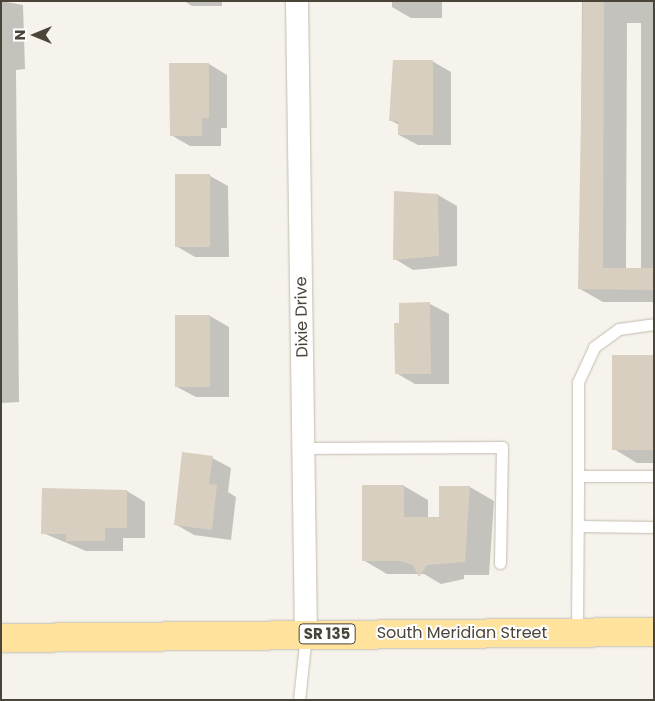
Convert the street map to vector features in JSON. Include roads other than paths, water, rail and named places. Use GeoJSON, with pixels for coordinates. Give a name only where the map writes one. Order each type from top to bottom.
{"type":"FeatureCollection","features":[{"type":"Feature","properties":{"kind":"main road","name":"South Meridian Street"},"geometry":{"type":"LineString","coordinates":[[1,638],[654,632]]}},
{"type":"Feature","properties":{"kind":"street","name":"Dixie Drive"},"geometry":{"type":"LineString","coordinates":[[297,1],[306,634]]}},
{"type":"Feature","properties":{"kind":"lane"},"geometry":{"type":"LineString","coordinates":[[577,632],[578,382],[594,347],[618,329],[654,324]]}},
{"type":"Feature","properties":{"kind":"lane"},"geometry":{"type":"LineString","coordinates":[[304,448],[502,447],[500,563]]}},
{"type":"Feature","properties":{"kind":"lane"},"geometry":{"type":"LineString","coordinates":[[578,476],[654,476]]}},
{"type":"Feature","properties":{"kind":"lane"},"geometry":{"type":"LineString","coordinates":[[578,526],[654,526]]}},
{"type":"Feature","properties":{"kind":"lane"},"geometry":{"type":"LineString","coordinates":[[300,700],[306,634]]}}]}
